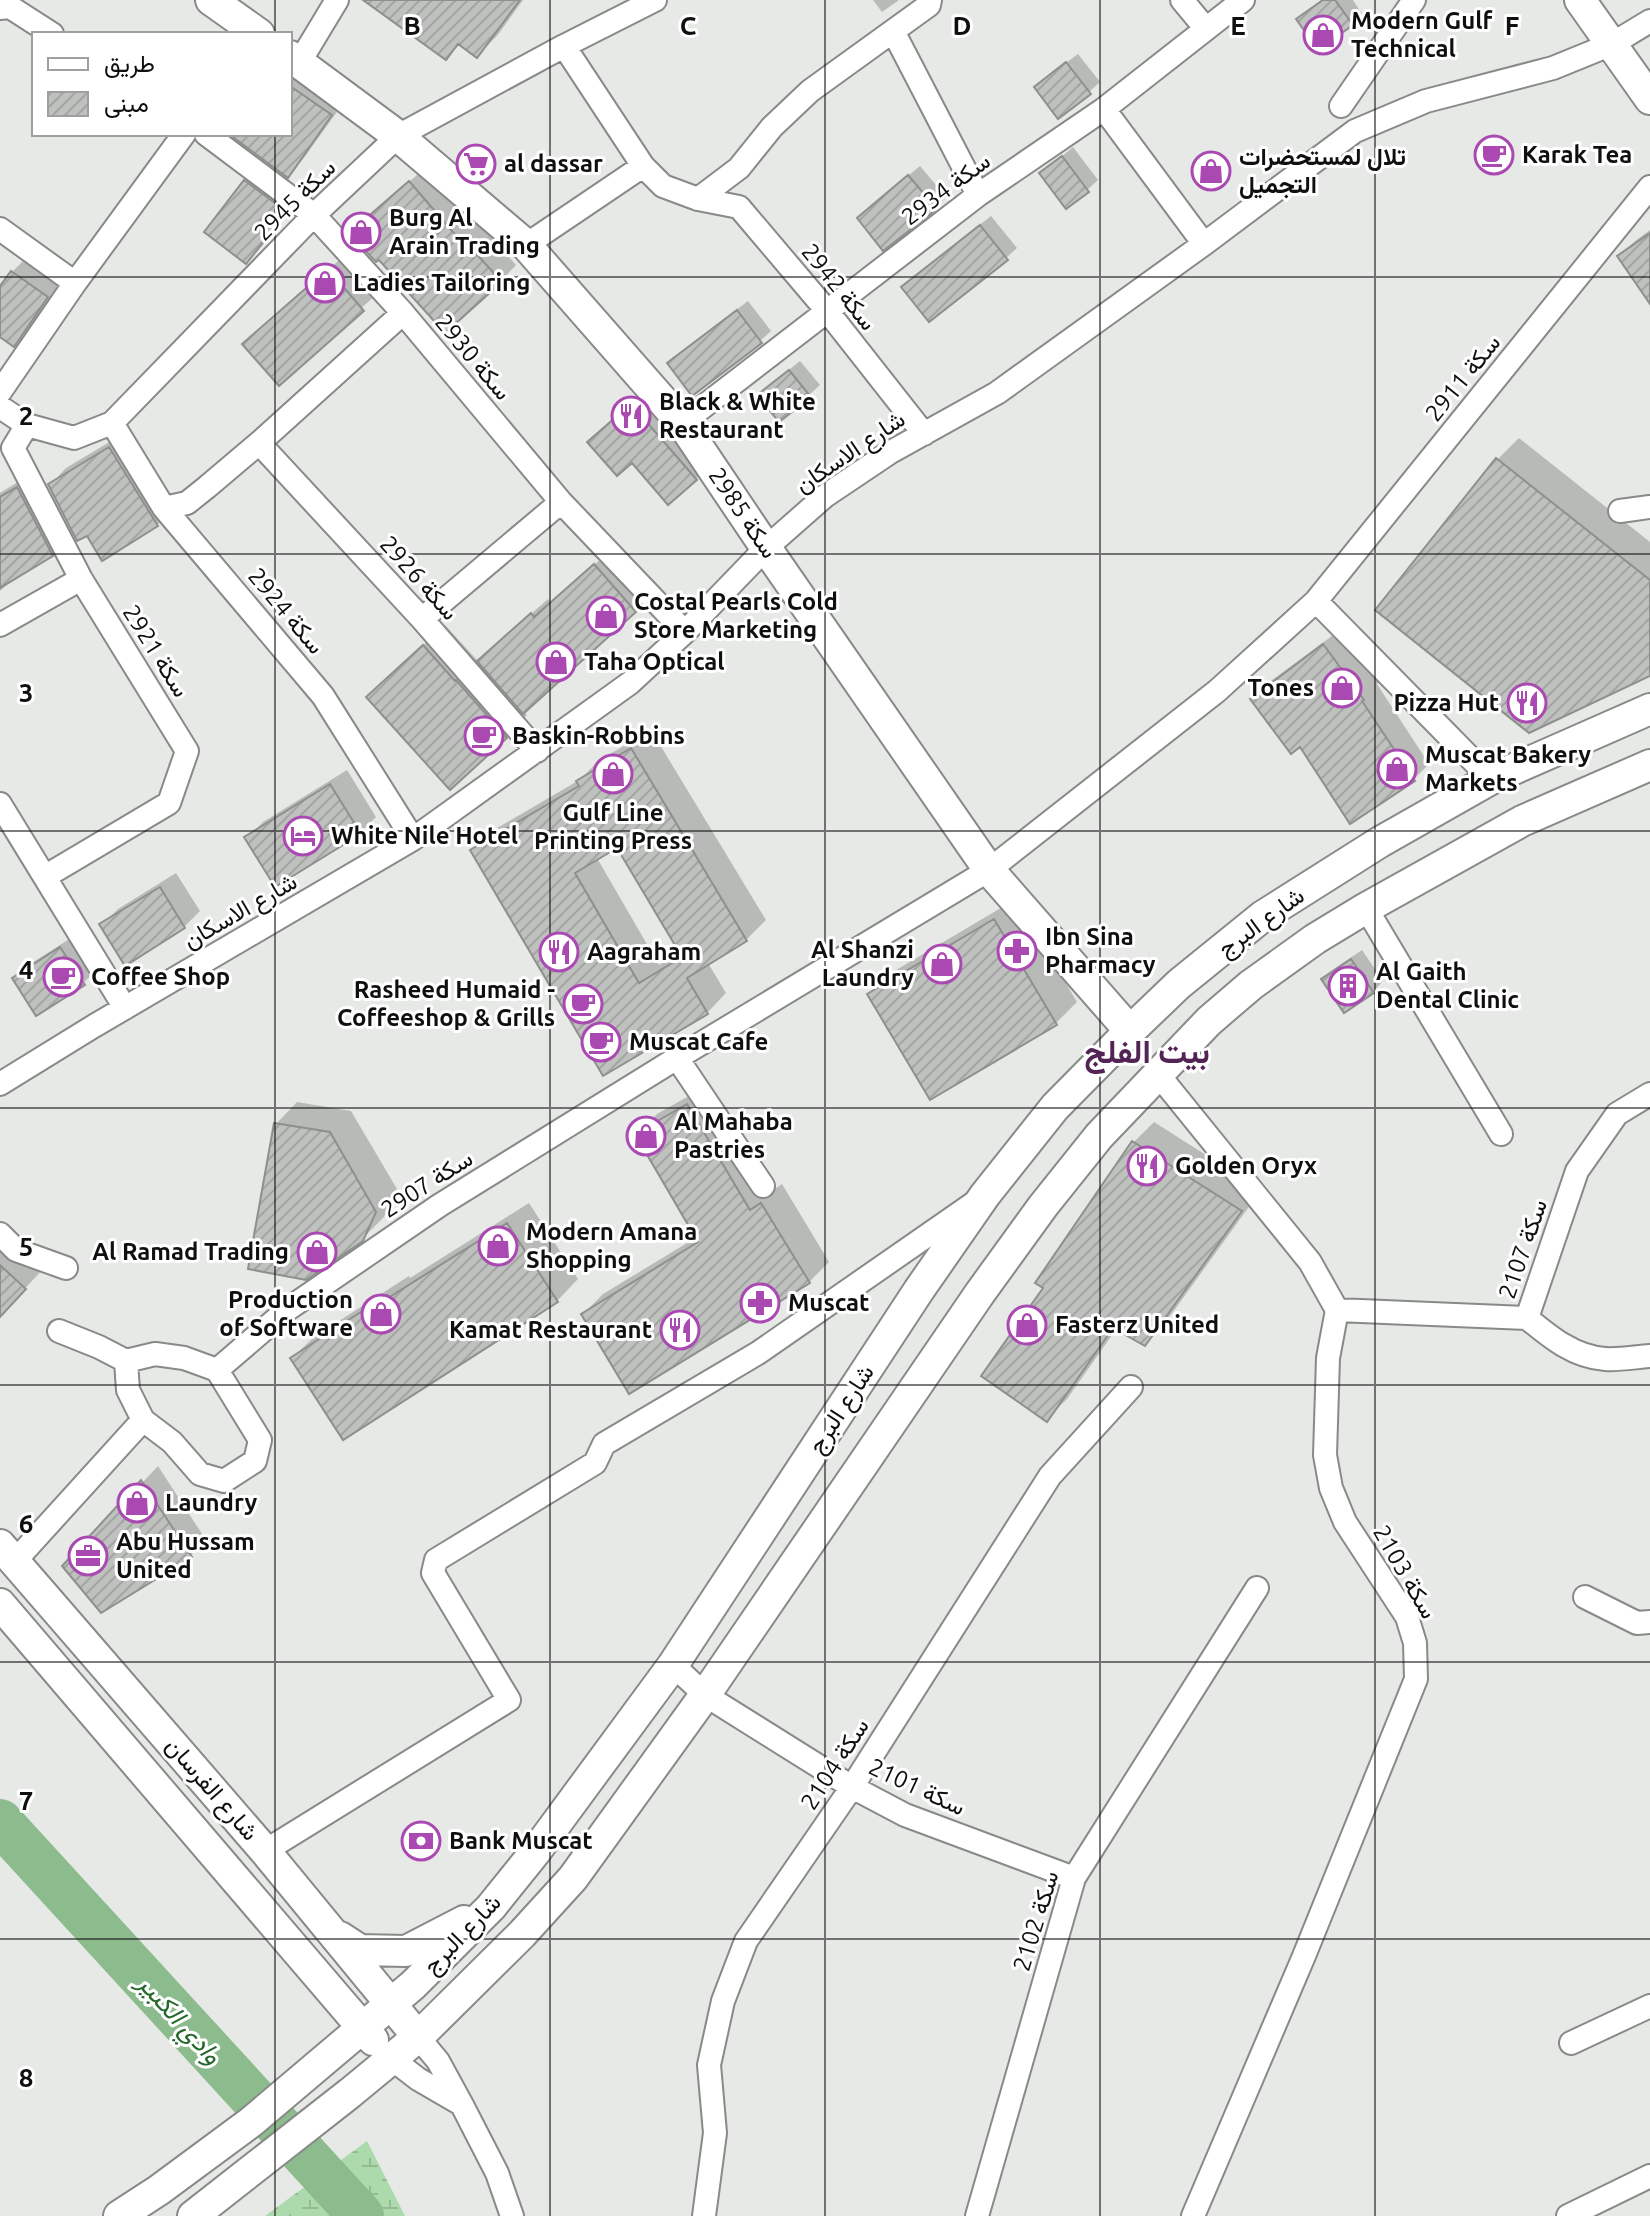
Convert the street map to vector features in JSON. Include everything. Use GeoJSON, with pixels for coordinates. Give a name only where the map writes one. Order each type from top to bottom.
{"type":"FeatureCollection","features":[{"type":"Feature","properties":{"kind":"main road"},"geometry":{"type":"LineString","coordinates":[[211,0],[256,32]]}},
{"type":"Feature","properties":{"kind":"main road"},"geometry":{"type":"LineString","coordinates":[[1580,0],[1650,99]]}},
{"type":"Feature","properties":{"kind":"main road","name":"سكة 2985"},"geometry":{"type":"LineString","coordinates":[[295,60],[398,136],[526,245],[682,423],[989,870],[1130,1031]]}},
{"type":"Feature","properties":{"kind":"main road","name":"شارع البرج"},"geometry":{"type":"LineString","coordinates":[[119,2216],[251,2122],[413,1985],[491,1907],[673,1665],[985,1195],[1055,1107],[1130,1031],[1179,984],[1263,916],[1380,842],[1491,779],[1650,709]]}},
{"type":"Feature","properties":{"kind":"main road","name":"شارع البرج"},"geometry":{"type":"LineString","coordinates":[[193,2216],[418,2037],[522,1934],[573,1878],[705,1695],[1043,1206],[1099,1136],[1209,1021],[1251,985],[1315,939],[1366,908],[1522,821],[1650,765]]}},
{"type":"Feature","properties":{"kind":"main road","name":"شارع الفرسان"},"geometry":{"type":"LineString","coordinates":[[8,1553],[265,1851],[418,2037]]}},
{"type":"Feature","properties":{"kind":"main road","name":"شارع الفرسان"},"geometry":{"type":"LineString","coordinates":[[0,1604],[361,2028],[392,2059]]}},
{"type":"Feature","properties":{"kind":"main road"},"geometry":{"type":"LineString","coordinates":[[334,1933],[360,1950],[406,1951],[491,1907]]}},
{"type":"Feature","properties":{"kind":"street"},"geometry":{"type":"LineString","coordinates":[[295,60],[337,0]]}},
{"type":"Feature","properties":{"kind":"street","name":"سكة 2945"},"geometry":{"type":"LineString","coordinates":[[0,407],[27,425],[74,438],[112,423],[314,215],[398,136],[655,0]]}},
{"type":"Feature","properties":{"kind":"street"},"geometry":{"type":"LineString","coordinates":[[698,199],[739,168],[772,127],[810,91],[929,5],[930,0]]}},
{"type":"Feature","properties":{"kind":"street"},"geometry":{"type":"LineString","coordinates":[[1182,0],[1206,29]]}},
{"type":"Feature","properties":{"kind":"street","name":"سكة 2934"},"geometry":{"type":"LineString","coordinates":[[682,423],[978,195],[1104,109],[1243,0]]}},
{"type":"Feature","properties":{"kind":"street"},"geometry":{"type":"LineString","coordinates":[[1341,106],[1414,0]]}},
{"type":"Feature","properties":{"kind":"street"},"geometry":{"type":"LineString","coordinates":[[0,8],[10,7],[49,32]]}},
{"type":"Feature","properties":{"kind":"street","name":"شارع الاسكان"},"geometry":{"type":"LineString","coordinates":[[0,1084],[413,839],[630,683],[685,632],[766,548],[825,496],[889,453],[997,393],[1355,131],[1426,101],[1553,68],[1612,44],[1650,21]]}},
{"type":"Feature","properties":{"kind":"street"},"geometry":{"type":"LineString","coordinates":[[893,31],[978,195]]}},
{"type":"Feature","properties":{"kind":"street","name":"سكة 2942"},"geometry":{"type":"LineString","coordinates":[[564,46],[643,166],[663,186],[698,199],[739,207],[828,312],[924,434]]}},
{"type":"Feature","properties":{"kind":"street"},"geometry":{"type":"LineString","coordinates":[[1104,109],[1204,244]]}},
{"type":"Feature","properties":{"kind":"street"},"geometry":{"type":"LineString","coordinates":[[0,392],[183,136]]}},
{"type":"Feature","properties":{"kind":"street","name":"سكة 2930"},"geometry":{"type":"LineString","coordinates":[[209,136],[314,215],[403,313],[561,502],[685,632]]}},
{"type":"Feature","properties":{"kind":"street"},"geometry":{"type":"LineString","coordinates":[[526,245],[643,166]]}},
{"type":"Feature","properties":{"kind":"street","name":"سكة 2911"},"geometry":{"type":"LineString","coordinates":[[989,870],[1217,691],[1316,601],[1650,187]]}},
{"type":"Feature","properties":{"kind":"street"},"geometry":{"type":"LineString","coordinates":[[0,229],[75,283]]}},
{"type":"Feature","properties":{"kind":"street"},"geometry":{"type":"LineString","coordinates":[[164,508],[187,503],[259,443],[403,313]]}},
{"type":"Feature","properties":{"kind":"street","name":"سكة 2924"},"geometry":{"type":"LineString","coordinates":[[112,423],[164,508],[323,696],[413,839]]}},
{"type":"Feature","properties":{"kind":"street","name":"سكة 2921"},"geometry":{"type":"LineString","coordinates":[[27,425],[13,448],[81,579],[187,751],[169,803],[46,876]]}},
{"type":"Feature","properties":{"kind":"street","name":"سكة 2926"},"geometry":{"type":"LineString","coordinates":[[259,443],[422,619],[537,751]]}},
{"type":"Feature","properties":{"kind":"street"},"geometry":{"type":"LineString","coordinates":[[422,619],[561,502]]}},
{"type":"Feature","properties":{"kind":"street"},"geometry":{"type":"LineString","coordinates":[[1620,511],[1650,507]]}},
{"type":"Feature","properties":{"kind":"street"},"geometry":{"type":"LineString","coordinates":[[0,625],[81,579]]}},
{"type":"Feature","properties":{"kind":"street"},"geometry":{"type":"LineString","coordinates":[[1316,601],[1491,779]]}},
{"type":"Feature","properties":{"kind":"street"},"geometry":{"type":"LineString","coordinates":[[0,804],[125,1008]]}},
{"type":"Feature","properties":{"kind":"street","name":"سكة 2907"},"geometry":{"type":"LineString","coordinates":[[217,1370],[288,1309],[440,1205],[989,870]]}},
{"type":"Feature","properties":{"kind":"street"},"geometry":{"type":"LineString","coordinates":[[1366,908],[1501,1134]]}},
{"type":"Feature","properties":{"kind":"street"},"geometry":{"type":"LineString","coordinates":[[677,1058],[763,1186]]}},
{"type":"Feature","properties":{"kind":"street"},"geometry":{"type":"LineString","coordinates":[[1157,1073],[1310,1262],[1337,1310],[1527,1318]]}},
{"type":"Feature","properties":{"kind":"street","name":"سكة 2107"},"geometry":{"type":"LineString","coordinates":[[1650,1094],[1617,1114],[1577,1171],[1527,1318],[1577,1354],[1604,1359],[1650,1356]]}},
{"type":"Feature","properties":{"kind":"street"},"geometry":{"type":"LineString","coordinates":[[265,1851],[509,1700],[433,1573],[436,1560],[595,1463],[604,1444],[758,1353],[985,1195]]}},
{"type":"Feature","properties":{"kind":"street"},"geometry":{"type":"LineString","coordinates":[[0,1234],[16,1250],[66,1268]]}},
{"type":"Feature","properties":{"kind":"street","name":"سكة 2103"},"geometry":{"type":"LineString","coordinates":[[1193,2216],[1304,1956],[1416,1679],[1415,1643],[1407,1617],[1345,1522],[1331,1488],[1325,1455],[1328,1358],[1337,1310]]}},
{"type":"Feature","properties":{"kind":"street"},"geometry":{"type":"LineString","coordinates":[[59,1331],[126,1361],[155,1354],[184,1358],[217,1370],[260,1440],[255,1461],[224,1481],[200,1474],[172,1442],[143,1420],[128,1390],[126,1361]]}},
{"type":"Feature","properties":{"kind":"street","name":"سكة 2104"},"geometry":{"type":"LineString","coordinates":[[704,2216],[715,2133],[709,2065],[723,2001],[746,1941],[852,1787],[1050,1476],[1131,1387]]}},
{"type":"Feature","properties":{"kind":"street"},"geometry":{"type":"LineString","coordinates":[[8,1553],[143,1420]]}},
{"type":"Feature","properties":{"kind":"street","name":"سكة 2102"},"geometry":{"type":"LineString","coordinates":[[977,2216],[1074,1878],[1257,1588]]}},
{"type":"Feature","properties":{"kind":"street"},"geometry":{"type":"LineString","coordinates":[[1585,1597],[1637,1623],[1650,1622]]}},
{"type":"Feature","properties":{"kind":"street","name":"سكة 2101"},"geometry":{"type":"LineString","coordinates":[[673,1665],[705,1695],[852,1787],[905,1815],[1074,1878]]}},
{"type":"Feature","properties":{"kind":"street"},"geometry":{"type":"LineString","coordinates":[[1571,2043],[1650,2006]]}},
{"type":"Feature","properties":{"kind":"street"},"geometry":{"type":"LineString","coordinates":[[418,2037],[438,2061],[462,2105],[497,2173],[512,2216]]}},
{"type":"Feature","properties":{"kind":"street"},"geometry":{"type":"LineString","coordinates":[[392,2059],[418,2079],[462,2105]]}},
{"type":"Feature","properties":{"kind":"street"},"geometry":{"type":"LineString","coordinates":[[1568,2216],[1650,2176]]}},
{"type":"Feature","properties":{"kind":"green space"},"geometry":{"type":"Polygon","coordinates":[[[367,2141],[405,2216],[265,2216],[367,2141]]]}},
{"type":"Feature","properties":{"kind":"building"},"geometry":{"type":"Polygon","coordinates":[[[363,0],[520,0],[477,58],[458,44],[446,60],[363,0]]]}},
{"type":"Feature","properties":{"kind":"building"},"geometry":{"type":"Polygon","coordinates":[[[1323,0],[1335,0],[1353,25],[1318,50],[1296,19],[1323,0]]]}},
{"type":"Feature","properties":{"kind":"building"},"geometry":{"type":"Polygon","coordinates":[[[1066,62],[1091,94],[1058,119],[1034,87],[1066,62]]]}},
{"type":"Feature","properties":{"kind":"building"},"geometry":{"type":"Polygon","coordinates":[[[292,87],[332,115],[288,178],[232,136],[292,136],[292,87]]]}},
{"type":"Feature","properties":{"kind":"building"},"geometry":{"type":"Polygon","coordinates":[[[1062,156],[1089,192],[1066,209],[1039,173],[1062,156]]]}},
{"type":"Feature","properties":{"kind":"building"},"geometry":{"type":"Polygon","coordinates":[[[908,175],[937,209],[883,251],[857,218],[908,175]]]}},
{"type":"Feature","properties":{"kind":"building"},"geometry":{"type":"Polygon","coordinates":[[[244,180],[287,212],[246,264],[204,232],[244,180]]]}},
{"type":"Feature","properties":{"kind":"building"},"geometry":{"type":"Polygon","coordinates":[[[409,181],[458,238],[460,236],[502,282],[445,333],[379,260],[376,262],[349,233],[409,181]]]}},
{"type":"Feature","properties":{"kind":"building"},"geometry":{"type":"Polygon","coordinates":[[[980,225],[1008,260],[929,322],[901,287],[980,225]]]}},
{"type":"Feature","properties":{"kind":"building"},"geometry":{"type":"Polygon","coordinates":[[[1650,233],[1650,304],[1617,256],[1650,233]]]}},
{"type":"Feature","properties":{"kind":"building"},"geometry":{"type":"Polygon","coordinates":[[[328,269],[364,311],[279,386],[242,344],[328,269]]]}},
{"type":"Feature","properties":{"kind":"building"},"geometry":{"type":"Polygon","coordinates":[[[11,271],[48,297],[14,347],[0,337],[0,286],[11,271]]]}},
{"type":"Feature","properties":{"kind":"building"},"geometry":{"type":"Polygon","coordinates":[[[737,310],[762,343],[692,396],[667,363],[737,310]]]}},
{"type":"Feature","properties":{"kind":"building"},"geometry":{"type":"Polygon","coordinates":[[[789,370],[811,397],[779,422],[757,395],[789,370]]]}},
{"type":"Feature","properties":{"kind":"building"},"geometry":{"type":"Polygon","coordinates":[[[631,404],[697,480],[668,505],[632,463],[617,476],[587,442],[631,404]]]}},
{"type":"Feature","properties":{"kind":"building"},"geometry":{"type":"Polygon","coordinates":[[[109,447],[158,526],[102,561],[87,536],[77,541],[48,484],[109,447]]]}},
{"type":"Feature","properties":{"kind":"building"},"geometry":{"type":"Polygon","coordinates":[[[1496,458],[1650,580],[1650,676],[1529,733],[1375,610],[1496,458]]]}},
{"type":"Feature","properties":{"kind":"building"},"geometry":{"type":"Polygon","coordinates":[[[17,487],[53,556],[0,588],[0,497],[17,487]]]}},
{"type":"Feature","properties":{"kind":"building"},"geometry":{"type":"Polygon","coordinates":[[[594,564],[636,612],[523,714],[477,661],[531,613],[534,617],[594,564]]]}},
{"type":"Feature","properties":{"kind":"building"},"geometry":{"type":"Polygon","coordinates":[[[1323,644],[1364,700],[1415,781],[1350,824],[1300,747],[1291,754],[1250,699],[1323,644]]]}},
{"type":"Feature","properties":{"kind":"building"},"geometry":{"type":"Polygon","coordinates":[[[423,645],[507,738],[450,790],[366,697],[423,645]]]}},
{"type":"Feature","properties":{"kind":"building"},"geometry":{"type":"Polygon","coordinates":[[[631,748],[747,941],[687,978],[708,1014],[603,1076],[470,850],[579,786],[576,781],[631,748]],[[617,848],[575,873],[639,983],[682,957],[617,848]]]}},
{"type":"Feature","properties":{"kind":"building","name":"White Nile Hotel"},"geometry":{"type":"Polygon","coordinates":[[[330,784],[361,834],[275,887],[244,837],[330,784]]]}},
{"type":"Feature","properties":{"kind":"building"},"geometry":{"type":"Polygon","coordinates":[[[160,887],[185,928],[125,966],[99,924],[160,887]]]}},
{"type":"Feature","properties":{"kind":"building"},"geometry":{"type":"Polygon","coordinates":[[[994,919],[1057,1025],[930,1100],[867,994],[994,919]]]}},
{"type":"Feature","properties":{"kind":"building"},"geometry":{"type":"Polygon","coordinates":[[[60,947],[85,985],[36,1016],[12,978],[60,947]]]}},
{"type":"Feature","properties":{"kind":"building","name":"Al Gaith Dental Clinic"},"geometry":{"type":"Polygon","coordinates":[[[1351,959],[1374,993],[1344,1013],[1321,979],[1351,959]]]}},
{"type":"Feature","properties":{"kind":"building"},"geometry":{"type":"Polygon","coordinates":[[[687,1104],[750,1210],[761,1203],[810,1283],[629,1394],[581,1314],[698,1242],[635,1134],[687,1104]]]}},
{"type":"Feature","properties":{"kind":"building"},"geometry":{"type":"Polygon","coordinates":[[[274,1123],[330,1132],[376,1212],[363,1241],[306,1280],[248,1269],[274,1123]]]}},
{"type":"Feature","properties":{"kind":"building"},"geometry":{"type":"Polygon","coordinates":[[[1132,1141],[1242,1211],[1145,1346],[1113,1328],[1047,1422],[981,1376],[1043,1288],[1035,1283],[1132,1141]]]}},
{"type":"Feature","properties":{"kind":"building"},"geometry":{"type":"Polygon","coordinates":[[[507,1223],[558,1302],[343,1440],[290,1358],[507,1223]]]}},
{"type":"Feature","properties":{"kind":"building"},"geometry":{"type":"Polygon","coordinates":[[[0,1265],[26,1289],[0,1317],[0,1265]]]}},
{"type":"Feature","properties":{"kind":"building"},"geometry":{"type":"Polygon","coordinates":[[[141,1480],[192,1557],[101,1613],[62,1566],[141,1480]]]}},
{"type":"Feature","properties":{"kind":"waterway","name":"وادي الكبير"},"geometry":{"type":"LineString","coordinates":[[0,1822],[361,2216]]}},
{"type":"Feature","properties":{"kind":"place","name":"Modern Gulf Technical"},"geometry":{"type":"Point","coordinates":[1323,35]}},
{"type":"Feature","properties":{"kind":"place","name":"Karak Tea"},"geometry":{"type":"Point","coordinates":[1494,155]}},
{"type":"Feature","properties":{"kind":"place","name":"al dassar"},"geometry":{"type":"Point","coordinates":[476,164]}},
{"type":"Feature","properties":{"kind":"place","name":"تلال لمستحضرات التجميل"},"geometry":{"type":"Point","coordinates":[1211,171]}},
{"type":"Feature","properties":{"kind":"place","name":"Burg Al Arain Trading"},"geometry":{"type":"Point","coordinates":[361,232]}},
{"type":"Feature","properties":{"kind":"place","name":"Ladies Tailoring"},"geometry":{"type":"Point","coordinates":[325,283]}},
{"type":"Feature","properties":{"kind":"place","name":"Black & White Restaurant"},"geometry":{"type":"Point","coordinates":[631,416]}},
{"type":"Feature","properties":{"kind":"place","name":"Costal Pearls Cold Store Marketing"},"geometry":{"type":"Point","coordinates":[606,616]}},
{"type":"Feature","properties":{"kind":"place","name":"Taha Optical"},"geometry":{"type":"Point","coordinates":[556,662]}},
{"type":"Feature","properties":{"kind":"place","name":"Tones"},"geometry":{"type":"Point","coordinates":[1342,688]}},
{"type":"Feature","properties":{"kind":"place","name":"Pizza Hut"},"geometry":{"type":"Point","coordinates":[1527,703]}},
{"type":"Feature","properties":{"kind":"place","name":"Baskin-Robbins"},"geometry":{"type":"Point","coordinates":[484,736]}},
{"type":"Feature","properties":{"kind":"place","name":"Muscat Bakery Markets"},"geometry":{"type":"Point","coordinates":[1397,769]}},
{"type":"Feature","properties":{"kind":"place","name":"Gulf Line Printing Press"},"geometry":{"type":"Point","coordinates":[613,774]}},
{"type":"Feature","properties":{"kind":"place","name":"White Nile Hotel"},"geometry":{"type":"Point","coordinates":[303,836]}},
{"type":"Feature","properties":{"kind":"place","name":"Ibn Sina Pharmacy"},"geometry":{"type":"Point","coordinates":[1017,951]}},
{"type":"Feature","properties":{"kind":"place","name":"Aagraham"},"geometry":{"type":"Point","coordinates":[559,952]}},
{"type":"Feature","properties":{"kind":"place","name":"Al Shanzi Laundry"},"geometry":{"type":"Point","coordinates":[942,964]}},
{"type":"Feature","properties":{"kind":"place","name":"Coffee Shop"},"geometry":{"type":"Point","coordinates":[63,977]}},
{"type":"Feature","properties":{"kind":"place","name":"Al Gaith Dental Clinic"},"geometry":{"type":"Point","coordinates":[1348,986]}},
{"type":"Feature","properties":{"kind":"place","name":"Rasheed Humaid - Coffeeshop & Grills"},"geometry":{"type":"Point","coordinates":[583,1004]}},
{"type":"Feature","properties":{"kind":"place","name":"Muscat Cafe"},"geometry":{"type":"Point","coordinates":[601,1042]}},
{"type":"Feature","properties":{"kind":"place","name":"Al Mahaba Pastries"},"geometry":{"type":"Point","coordinates":[646,1136]}},
{"type":"Feature","properties":{"kind":"place","name":"Golden Oryx"},"geometry":{"type":"Point","coordinates":[1147,1166]}},
{"type":"Feature","properties":{"kind":"place","name":"Modern Amana Shopping"},"geometry":{"type":"Point","coordinates":[498,1246]}},
{"type":"Feature","properties":{"kind":"place","name":"Al Ramad Trading"},"geometry":{"type":"Point","coordinates":[317,1252]}},
{"type":"Feature","properties":{"kind":"place","name":"Muscat"},"geometry":{"type":"Point","coordinates":[760,1303]}},
{"type":"Feature","properties":{"kind":"place","name":"Production of Software"},"geometry":{"type":"Point","coordinates":[381,1314]}},
{"type":"Feature","properties":{"kind":"place","name":"Fasterz United"},"geometry":{"type":"Point","coordinates":[1027,1325]}},
{"type":"Feature","properties":{"kind":"place","name":"Kamat Restaurant"},"geometry":{"type":"Point","coordinates":[680,1330]}},
{"type":"Feature","properties":{"kind":"place","name":"Laundry"},"geometry":{"type":"Point","coordinates":[137,1503]}},
{"type":"Feature","properties":{"kind":"place","name":"Abu Hussam United"},"geometry":{"type":"Point","coordinates":[88,1556]}},
{"type":"Feature","properties":{"kind":"place","name":"Bank Muscat"},"geometry":{"type":"Point","coordinates":[421,1841]}},
{"type":"Feature","properties":{"kind":"district","name":"بيت الفلج"},"geometry":{"type":"Point","coordinates":[1147,1052]}}]}
